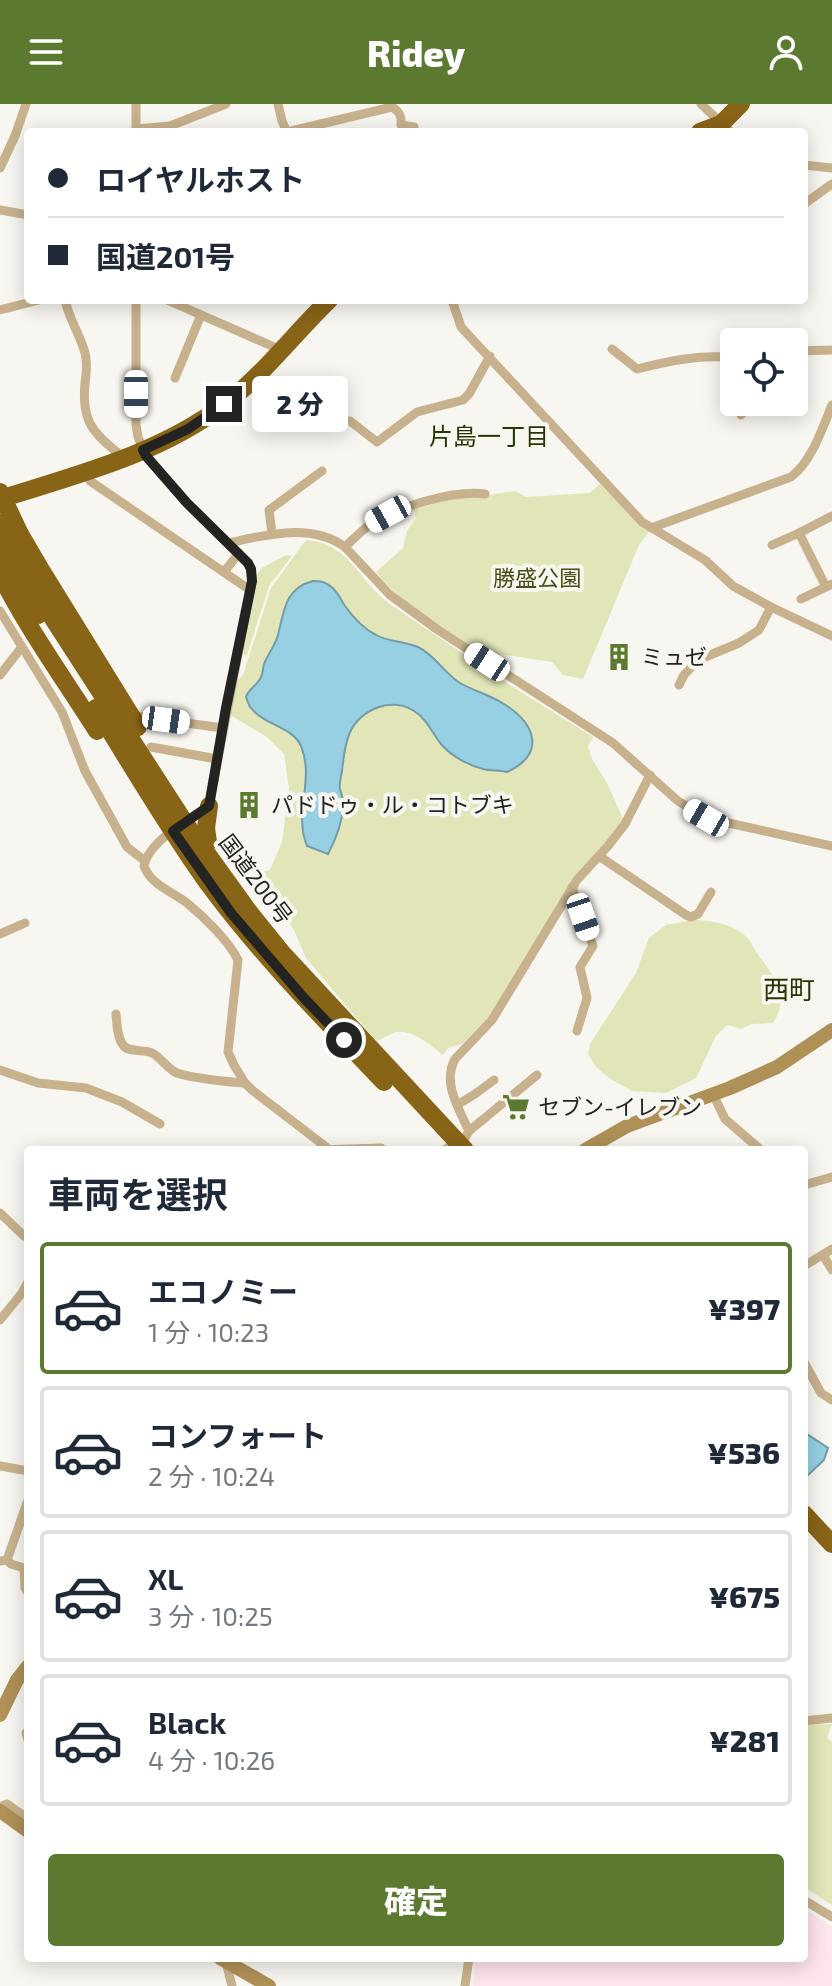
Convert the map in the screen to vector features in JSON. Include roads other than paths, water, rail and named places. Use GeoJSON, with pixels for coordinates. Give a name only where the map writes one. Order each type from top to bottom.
{"type":"FeatureCollection","features":[{"type":"Feature","properties":{"kind":"highway"},"geometry":{"type":"LineString","coordinates":[[726,128],[741,104]]}},
{"type":"Feature","properties":{"kind":"highway"},"geometry":{"type":"LineString","coordinates":[[308,992],[236,933],[200,889],[185,823],[151,747],[41,570],[1,496],[124,458],[188,429],[252,380],[325,304]]}},
{"type":"Feature","properties":{"kind":"highway","name":"国道200号"},"geometry":{"type":"LineString","coordinates":[[0,523],[30,589]]}},
{"type":"Feature","properties":{"kind":"highway","name":"国道200号"},"geometry":{"type":"LineString","coordinates":[[0,552],[30,589],[185,823],[308,992],[456,1146]]}},
{"type":"Feature","properties":{"kind":"highway"},"geometry":{"type":"LineString","coordinates":[[0,574],[41,646],[185,823],[208,842],[308,992]]}},
{"type":"Feature","properties":{"kind":"highway"},"geometry":{"type":"LineString","coordinates":[[808,1518],[832,1544]]}},
{"type":"Feature","properties":{"kind":"highway"},"geometry":{"type":"LineString","coordinates":[[808,1534],[832,1560]]}},
{"type":"Feature","properties":{"kind":"street"},"geometry":{"type":"LineString","coordinates":[[0,168],[26,104]]}},
{"type":"Feature","properties":{"kind":"street"},"geometry":{"type":"LineString","coordinates":[[136,104],[136,128]]}},
{"type":"Feature","properties":{"kind":"street"},"geometry":{"type":"LineString","coordinates":[[153,128],[170,126],[226,104]]}},
{"type":"Feature","properties":{"kind":"street"},"geometry":{"type":"LineString","coordinates":[[278,104],[285,128]]}},
{"type":"Feature","properties":{"kind":"street"},"geometry":{"type":"LineString","coordinates":[[701,104],[726,128]]}},
{"type":"Feature","properties":{"kind":"street"},"geometry":{"type":"LineString","coordinates":[[304,128],[392,107],[402,119],[401,125],[414,127]]}},
{"type":"Feature","properties":{"kind":"street"},"geometry":{"type":"LineString","coordinates":[[808,165],[832,168]]}},
{"type":"Feature","properties":{"kind":"street"},"geometry":{"type":"LineString","coordinates":[[808,201],[832,184]]}},
{"type":"Feature","properties":{"kind":"street"},"geometry":{"type":"LineString","coordinates":[[0,210],[24,214]]}},
{"type":"Feature","properties":{"kind":"street"},"geometry":{"type":"LineString","coordinates":[[0,310],[24,304]]}},
{"type":"Feature","properties":{"kind":"street"},"geometry":{"type":"LineString","coordinates":[[66,304],[85,351],[84,409],[96,434],[124,458]]}},
{"type":"Feature","properties":{"kind":"street"},"geometry":{"type":"LineString","coordinates":[[136,304],[136,425],[143,450],[170,485],[239,553],[251,569],[250,590],[217,759],[185,823],[149,852],[145,869],[151,878],[189,905],[227,944],[238,960],[228,1052],[245,1083],[325,1146]]}},
{"type":"Feature","properties":{"kind":"street"},"geometry":{"type":"LineString","coordinates":[[176,304],[281,350]]}},
{"type":"Feature","properties":{"kind":"street"},"geometry":{"type":"LineString","coordinates":[[453,304],[461,327],[642,522],[705,560],[733,586],[832,636]]}},
{"type":"Feature","properties":{"kind":"street"},"geometry":{"type":"LineString","coordinates":[[175,378],[201,315]]}},
{"type":"Feature","properties":{"kind":"street"},"geometry":{"type":"LineString","coordinates":[[612,349],[637,369],[665,362],[720,356]]}},
{"type":"Feature","properties":{"kind":"street"},"geometry":{"type":"LineString","coordinates":[[808,351],[832,350]]}},
{"type":"Feature","properties":{"kind":"street"},"geometry":{"type":"LineString","coordinates":[[350,421],[377,442],[417,412],[463,400],[490,356]]}},
{"type":"Feature","properties":{"kind":"street"},"geometry":{"type":"LineString","coordinates":[[651,528],[791,477],[802,467],[832,405]]}},
{"type":"Feature","properties":{"kind":"street"},"geometry":{"type":"LineString","coordinates":[[272,534],[269,510],[322,471]]}},
{"type":"Feature","properties":{"kind":"street"},"geometry":{"type":"LineString","coordinates":[[90,481],[250,590]]}},
{"type":"Feature","properties":{"kind":"street"},"geometry":{"type":"LineString","coordinates":[[345,547],[371,523],[388,514],[446,497],[473,492],[485,494]]}},
{"type":"Feature","properties":{"kind":"street"},"geometry":{"type":"LineString","coordinates":[[772,545],[832,516]]}},
{"type":"Feature","properties":{"kind":"street"},"geometry":{"type":"LineString","coordinates":[[228,543],[272,534],[303,532],[336,540],[390,595],[438,630],[602,735],[678,801],[706,818],[832,846]]}},
{"type":"Feature","properties":{"kind":"street"},"geometry":{"type":"LineString","coordinates":[[799,533],[829,586],[801,599]]}},
{"type":"Feature","properties":{"kind":"street"},"geometry":{"type":"LineString","coordinates":[[224,572],[239,553]]}},
{"type":"Feature","properties":{"kind":"street"},"geometry":{"type":"LineString","coordinates":[[679,685],[698,660],[739,643],[759,630],[771,607]]}},
{"type":"Feature","properties":{"kind":"street"},"geometry":{"type":"LineString","coordinates":[[0,611],[62,712],[85,771],[127,847],[145,861]]}},
{"type":"Feature","properties":{"kind":"street"},"geometry":{"type":"LineString","coordinates":[[0,675],[21,648]]}},
{"type":"Feature","properties":{"kind":"street"},"geometry":{"type":"LineString","coordinates":[[130,715],[223,728]]}},
{"type":"Feature","properties":{"kind":"street"},"geometry":{"type":"LineString","coordinates":[[151,747],[217,759]]}},
{"type":"Feature","properties":{"kind":"street"},"geometry":{"type":"LineString","coordinates":[[456,1146],[457,1105],[449,1076],[455,1059],[492,1020],[572,887],[625,824],[650,775]]}},
{"type":"Feature","properties":{"kind":"street"},"geometry":{"type":"LineString","coordinates":[[599,856],[691,917],[698,914],[711,892]]}},
{"type":"Feature","properties":{"kind":"street"},"geometry":{"type":"LineString","coordinates":[[572,887],[593,946],[580,967],[587,998],[577,1031]]}},
{"type":"Feature","properties":{"kind":"street"},"geometry":{"type":"LineString","coordinates":[[0,934],[25,923]]}},
{"type":"Feature","properties":{"kind":"street"},"geometry":{"type":"LineString","coordinates":[[116,1014],[124,1047],[155,1054],[177,1073],[245,1083]]}},
{"type":"Feature","properties":{"kind":"street"},"geometry":{"type":"LineString","coordinates":[[592,1146],[627,1126],[777,1067],[832,1030]]}},
{"type":"Feature","properties":{"kind":"street"},"geometry":{"type":"LineString","coordinates":[[0,1070],[38,1083],[86,1088],[122,1102],[160,1124]]}},
{"type":"Feature","properties":{"kind":"street"},"geometry":{"type":"LineString","coordinates":[[456,1146],[537,1075]]}},
{"type":"Feature","properties":{"kind":"street"},"geometry":{"type":"LineString","coordinates":[[457,1105],[494,1080]]}},
{"type":"Feature","properties":{"kind":"street"},"geometry":{"type":"LineString","coordinates":[[713,1094],[725,1119],[756,1146]]}},
{"type":"Feature","properties":{"kind":"street"},"geometry":{"type":"LineString","coordinates":[[808,1184],[832,1177]]}},
{"type":"Feature","properties":{"kind":"street"},"geometry":{"type":"LineString","coordinates":[[0,1213],[24,1236]]}},
{"type":"Feature","properties":{"kind":"street"},"geometry":{"type":"LineString","coordinates":[[808,1264],[828,1252],[832,1270]]}},
{"type":"Feature","properties":{"kind":"street"},"geometry":{"type":"LineString","coordinates":[[0,1320],[24,1289]]}},
{"type":"Feature","properties":{"kind":"street"},"geometry":{"type":"LineString","coordinates":[[808,1377],[821,1393],[832,1400]]}},
{"type":"Feature","properties":{"kind":"street"},"geometry":{"type":"LineString","coordinates":[[0,1466],[24,1470]]}},
{"type":"Feature","properties":{"kind":"street"},"geometry":{"type":"LineString","coordinates":[[24,1510],[3,1561],[24,1568]]}},
{"type":"Feature","properties":{"kind":"street"},"geometry":{"type":"LineString","coordinates":[[0,1715],[4,1698],[24,1671]]}},
{"type":"Feature","properties":{"kind":"street"},"geometry":{"type":"LineString","coordinates":[[808,1721],[832,1718]]}},
{"type":"Feature","properties":{"kind":"street"},"geometry":{"type":"LineString","coordinates":[[24,1816],[7,1804],[0,1809],[24,1828]]}},
{"type":"Feature","properties":{"kind":"street"},"geometry":{"type":"LineString","coordinates":[[808,1902],[832,1917]]}},
{"type":"Feature","properties":{"kind":"street"},"geometry":{"type":"LineString","coordinates":[[224,1962],[232,1986]]}},
{"type":"Feature","properties":{"kind":"street"},"geometry":{"type":"LineString","coordinates":[[227,1962],[269,1986]]}},
{"type":"Feature","properties":{"kind":"street"},"geometry":{"type":"LineString","coordinates":[[465,1986],[468,1962]]}},
{"type":"Feature","properties":{"kind":"water"},"geometry":{"type":"Polygon","coordinates":[[[313,581],[332,587],[352,614],[372,632],[418,647],[460,683],[515,712],[532,739],[532,748],[527,757],[507,772],[477,767],[460,760],[445,748],[419,714],[397,705],[379,707],[354,724],[350,732],[340,785],[342,813],[328,854],[307,846],[302,821],[306,771],[301,746],[292,734],[257,714],[246,697],[261,677],[291,595],[313,581]]]}},
{"type":"Feature","properties":{"kind":"water"},"geometry":{"type":"Polygon","coordinates":[[[808,1435],[828,1448],[824,1460],[808,1475],[808,1435]]]}},
{"type":"Feature","properties":{"kind":"place","name":"ミュゼ"},"geometry":{"type":"Point","coordinates":[619,657]}},
{"type":"Feature","properties":{"kind":"place","name":"パドドゥ・ル・コトブキ"},"geometry":{"type":"Point","coordinates":[249,805]}},
{"type":"Feature","properties":{"kind":"place","name":"セブン-イレブン"},"geometry":{"type":"Point","coordinates":[516,1107]}},
{"type":"Feature","properties":{"kind":"district","name":"片島一丁目"},"geometry":{"type":"Point","coordinates":[489,437]}},
{"type":"Feature","properties":{"kind":"district","name":"西町"},"geometry":{"type":"Point","coordinates":[789,990]}},
{"type":"Feature","properties":{"kind":"park label","name":"勝盛公園"},"geometry":{"type":"Point","coordinates":[537,578]}}]}
